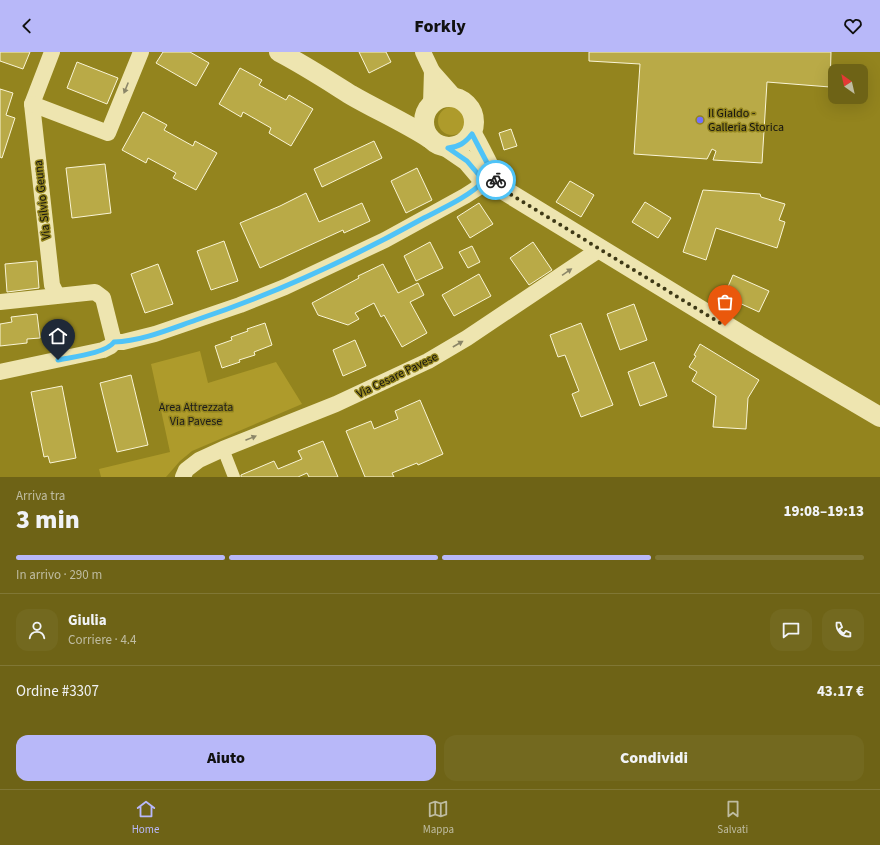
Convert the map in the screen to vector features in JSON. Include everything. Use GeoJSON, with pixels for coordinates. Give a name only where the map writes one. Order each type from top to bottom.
{"type":"FeatureCollection","features":[{"type":"Feature","properties":{"kind":"street","name":"Via Silvio Geuna"},"geometry":{"type":"LineString","coordinates":[[52,52],[32,104],[52,285],[57,296]]}},
{"type":"Feature","properties":{"kind":"street"},"geometry":{"type":"LineString","coordinates":[[32,104],[108,133],[141,52]]}},
{"type":"Feature","properties":{"kind":"street"},"geometry":{"type":"LineString","coordinates":[[279,52],[429,138],[434,143],[448,148],[467,161],[484,181],[502,189],[745,338],[880,417]]}},
{"type":"Feature","properties":{"kind":"street"},"geometry":{"type":"LineString","coordinates":[[424,52],[432,71],[455,97],[466,103],[471,110],[474,122],[472,134],[468,140],[462,144],[448,148]]}},
{"type":"Feature","properties":{"kind":"street"},"geometry":{"type":"LineString","coordinates":[[429,138],[425,131],[424,123],[425,115],[430,106],[432,71]]}},
{"type":"Feature","properties":{"kind":"street"},"geometry":{"type":"LineString","coordinates":[[388,114],[415,112],[430,106],[442,98],[455,97]]}},
{"type":"Feature","properties":{"kind":"street"},"geometry":{"type":"LineString","coordinates":[[472,134],[478,143],[494,178],[502,189]]}},
{"type":"Feature","properties":{"kind":"street"},"geometry":{"type":"LineString","coordinates":[[0,372],[103,350],[111,346],[114,342],[123,342],[155,334],[240,305],[285,287],[385,240],[465,196],[476,189],[484,181]]}},
{"type":"Feature","properties":{"kind":"street","name":"Via Cesare Pavese"},"geometry":{"type":"LineString","coordinates":[[183,477],[186,470],[199,460],[336,404],[428,361],[467,338],[600,249]]}},
{"type":"Feature","properties":{"kind":"street"},"geometry":{"type":"LineString","coordinates":[[0,302],[95,292],[103,298],[114,342]]}},
{"type":"Feature","properties":{"kind":"street"},"geometry":{"type":"LineString","coordinates":[[223,449],[234,477]]}},
{"type":"Feature","properties":{"kind":"green space"},"geometry":{"type":"Polygon","coordinates":[[[452,107],[462,111],[466,121],[462,131],[452,135],[442,131],[438,121],[442,111],[452,107]]]}},
{"type":"Feature","properties":{"kind":"green space","name":"Area Attrezzata Via Pavese"},"geometry":{"type":"Polygon","coordinates":[[[200,351],[208,383],[276,362],[302,404],[192,451],[180,461],[166,477],[101,477],[99,469],[170,452],[151,364],[200,351]]]}},
{"type":"Feature","properties":{"kind":"building"},"geometry":{"type":"Polygon","coordinates":[[[0,52],[30,52],[23,69],[0,61],[0,52]]]}},
{"type":"Feature","properties":{"kind":"building"},"geometry":{"type":"Polygon","coordinates":[[[163,52],[190,52],[209,63],[196,86],[156,63],[163,52]]]}},
{"type":"Feature","properties":{"kind":"building"},"geometry":{"type":"Polygon","coordinates":[[[359,52],[386,52],[391,62],[369,73],[359,52]]]}},
{"type":"Feature","properties":{"kind":"building","name":"Il Gialdo - Galleria Storica"},"geometry":{"type":"Polygon","coordinates":[[[589,52],[831,52],[831,64],[828,64],[828,87],[767,82],[762,163],[713,160],[716,151],[712,149],[707,159],[634,154],[640,64],[589,61],[589,52]]]}},
{"type":"Feature","properties":{"kind":"building"},"geometry":{"type":"Polygon","coordinates":[[[77,62],[118,78],[107,104],[67,88],[77,62]]]}},
{"type":"Feature","properties":{"kind":"building"},"geometry":{"type":"Polygon","coordinates":[[[240,68],[262,80],[259,85],[286,100],[289,95],[313,109],[291,146],[269,133],[271,128],[243,112],[241,117],[219,104],[240,68]]]}},
{"type":"Feature","properties":{"kind":"building"},"geometry":{"type":"Polygon","coordinates":[[[0,89],[13,93],[6,115],[15,118],[2,158],[0,157],[0,89]]]}},
{"type":"Feature","properties":{"kind":"building"},"geometry":{"type":"Polygon","coordinates":[[[143,112],[167,125],[164,130],[193,146],[195,141],[217,153],[196,190],[173,178],[176,173],[148,158],[146,163],[122,150],[143,112]]]}},
{"type":"Feature","properties":{"kind":"building"},"geometry":{"type":"Polygon","coordinates":[[[511,129],[517,146],[504,150],[499,133],[511,129]]]}},
{"type":"Feature","properties":{"kind":"building"},"geometry":{"type":"Polygon","coordinates":[[[374,141],[382,158],[322,187],[314,169],[374,141]]]}},
{"type":"Feature","properties":{"kind":"building"},"geometry":{"type":"Polygon","coordinates":[[[105,164],[111,213],[72,218],[66,168],[105,164]]]}},
{"type":"Feature","properties":{"kind":"building"},"geometry":{"type":"Polygon","coordinates":[[[417,168],[432,200],[406,213],[391,181],[417,168]]]}},
{"type":"Feature","properties":{"kind":"building"},"geometry":{"type":"Polygon","coordinates":[[[570,181],[594,195],[581,217],[556,202],[570,181]]]}},
{"type":"Feature","properties":{"kind":"building"},"geometry":{"type":"Polygon","coordinates":[[[703,190],[760,194],[761,197],[785,204],[779,220],[785,222],[777,248],[716,228],[706,260],[683,252],[703,190]]]}},
{"type":"Feature","properties":{"kind":"building"},"geometry":{"type":"Polygon","coordinates":[[[306,193],[319,222],[362,203],[370,221],[344,233],[343,230],[260,268],[240,223],[306,193]]]}},
{"type":"Feature","properties":{"kind":"building"},"geometry":{"type":"Polygon","coordinates":[[[645,202],[671,218],[658,238],[632,222],[645,202]]]}},
{"type":"Feature","properties":{"kind":"building"},"geometry":{"type":"Polygon","coordinates":[[[479,203],[493,224],[470,238],[457,217],[479,203]]]}},
{"type":"Feature","properties":{"kind":"building"},"geometry":{"type":"Polygon","coordinates":[[[224,241],[238,281],[211,290],[197,251],[224,241]]]}},
{"type":"Feature","properties":{"kind":"building"},"geometry":{"type":"Polygon","coordinates":[[[430,242],[443,268],[416,281],[404,256],[430,242]]]}},
{"type":"Feature","properties":{"kind":"building"},"geometry":{"type":"Polygon","coordinates":[[[533,242],[552,270],[529,285],[510,258],[533,242]]]}},
{"type":"Feature","properties":{"kind":"building"},"geometry":{"type":"Polygon","coordinates":[[[472,246],[480,262],[468,268],[459,252],[472,246]]]}},
{"type":"Feature","properties":{"kind":"building"},"geometry":{"type":"Polygon","coordinates":[[[37,261],[39,288],[7,292],[5,264],[37,261]]]}},
{"type":"Feature","properties":{"kind":"building"},"geometry":{"type":"Polygon","coordinates":[[[158,264],[173,304],[145,313],[131,274],[158,264]]]}},
{"type":"Feature","properties":{"kind":"building"},"geometry":{"type":"Polygon","coordinates":[[[383,264],[398,293],[418,283],[424,295],[410,302],[427,333],[402,347],[384,315],[381,317],[374,303],[355,313],[359,319],[348,325],[318,315],[312,303],[359,278],[358,276],[383,264]]]}},
{"type":"Feature","properties":{"kind":"building"},"geometry":{"type":"Polygon","coordinates":[[[479,274],[491,296],[454,316],[442,295],[479,274]]]}},
{"type":"Feature","properties":{"kind":"building"},"geometry":{"type":"Polygon","coordinates":[[[733,275],[769,291],[759,312],[724,296],[733,275]]]}},
{"type":"Feature","properties":{"kind":"building"},"geometry":{"type":"Polygon","coordinates":[[[634,304],[647,340],[620,350],[607,314],[634,304]]]}},
{"type":"Feature","properties":{"kind":"building"},"geometry":{"type":"Polygon","coordinates":[[[37,314],[40,338],[27,339],[27,343],[0,346],[0,324],[12,322],[11,317],[37,314]]]}},
{"type":"Feature","properties":{"kind":"building"},"geometry":{"type":"Polygon","coordinates":[[[265,323],[272,345],[254,352],[255,355],[239,360],[240,362],[222,368],[215,346],[232,340],[231,337],[248,331],[247,329],[265,323]]]}},
{"type":"Feature","properties":{"kind":"building"},"geometry":{"type":"Polygon","coordinates":[[[581,323],[613,405],[581,417],[572,394],[579,391],[565,355],[558,357],[550,335],[581,323]]]}},
{"type":"Feature","properties":{"kind":"building"},"geometry":{"type":"Polygon","coordinates":[[[355,340],[366,366],[343,376],[333,350],[355,340]]]}},
{"type":"Feature","properties":{"kind":"building"},"geometry":{"type":"Polygon","coordinates":[[[700,344],[759,380],[748,398],[746,429],[713,427],[716,396],[692,381],[697,372],[689,367],[696,356],[694,355],[700,344]]]}},
{"type":"Feature","properties":{"kind":"building"},"geometry":{"type":"Polygon","coordinates":[[[654,362],[667,396],[640,406],[628,372],[654,362]]]}},
{"type":"Feature","properties":{"kind":"building"},"geometry":{"type":"Polygon","coordinates":[[[131,375],[148,445],[117,452],[100,383],[131,375]]]}},
{"type":"Feature","properties":{"kind":"building"},"geometry":{"type":"Polygon","coordinates":[[[62,386],[76,458],[50,463],[48,456],[44,457],[31,392],[62,386]]]}},
{"type":"Feature","properties":{"kind":"building"},"geometry":{"type":"Polygon","coordinates":[[[420,400],[443,454],[418,465],[417,463],[392,473],[394,477],[365,477],[346,431],[371,421],[374,429],[398,419],[395,411],[420,400]]]}},
{"type":"Feature","properties":{"kind":"building"},"geometry":{"type":"Polygon","coordinates":[[[323,441],[338,477],[309,477],[307,473],[298,477],[241,477],[241,475],[274,461],[278,469],[302,459],[298,451],[323,441]]]}},
{"type":"Feature","properties":{"kind":"way so far"},"geometry":{"type":"LineString","coordinates":[[496,180],[502,189],[725,326]]}},
{"type":"Feature","properties":{"kind":"place","name":"Il Gialdo - Galleria Storica"},"geometry":{"type":"Point","coordinates":[700,120]}},
{"type":"Feature","properties":{"kind":"route"},"geometry":{"type":"LineString","coordinates":[[58,360],[103,350],[111,346],[114,342],[123,342],[155,334],[240,305],[285,287],[398,233],[465,196],[476,189],[484,181],[467,161],[448,148],[462,144],[468,140],[472,134],[496,180]]}}]}
